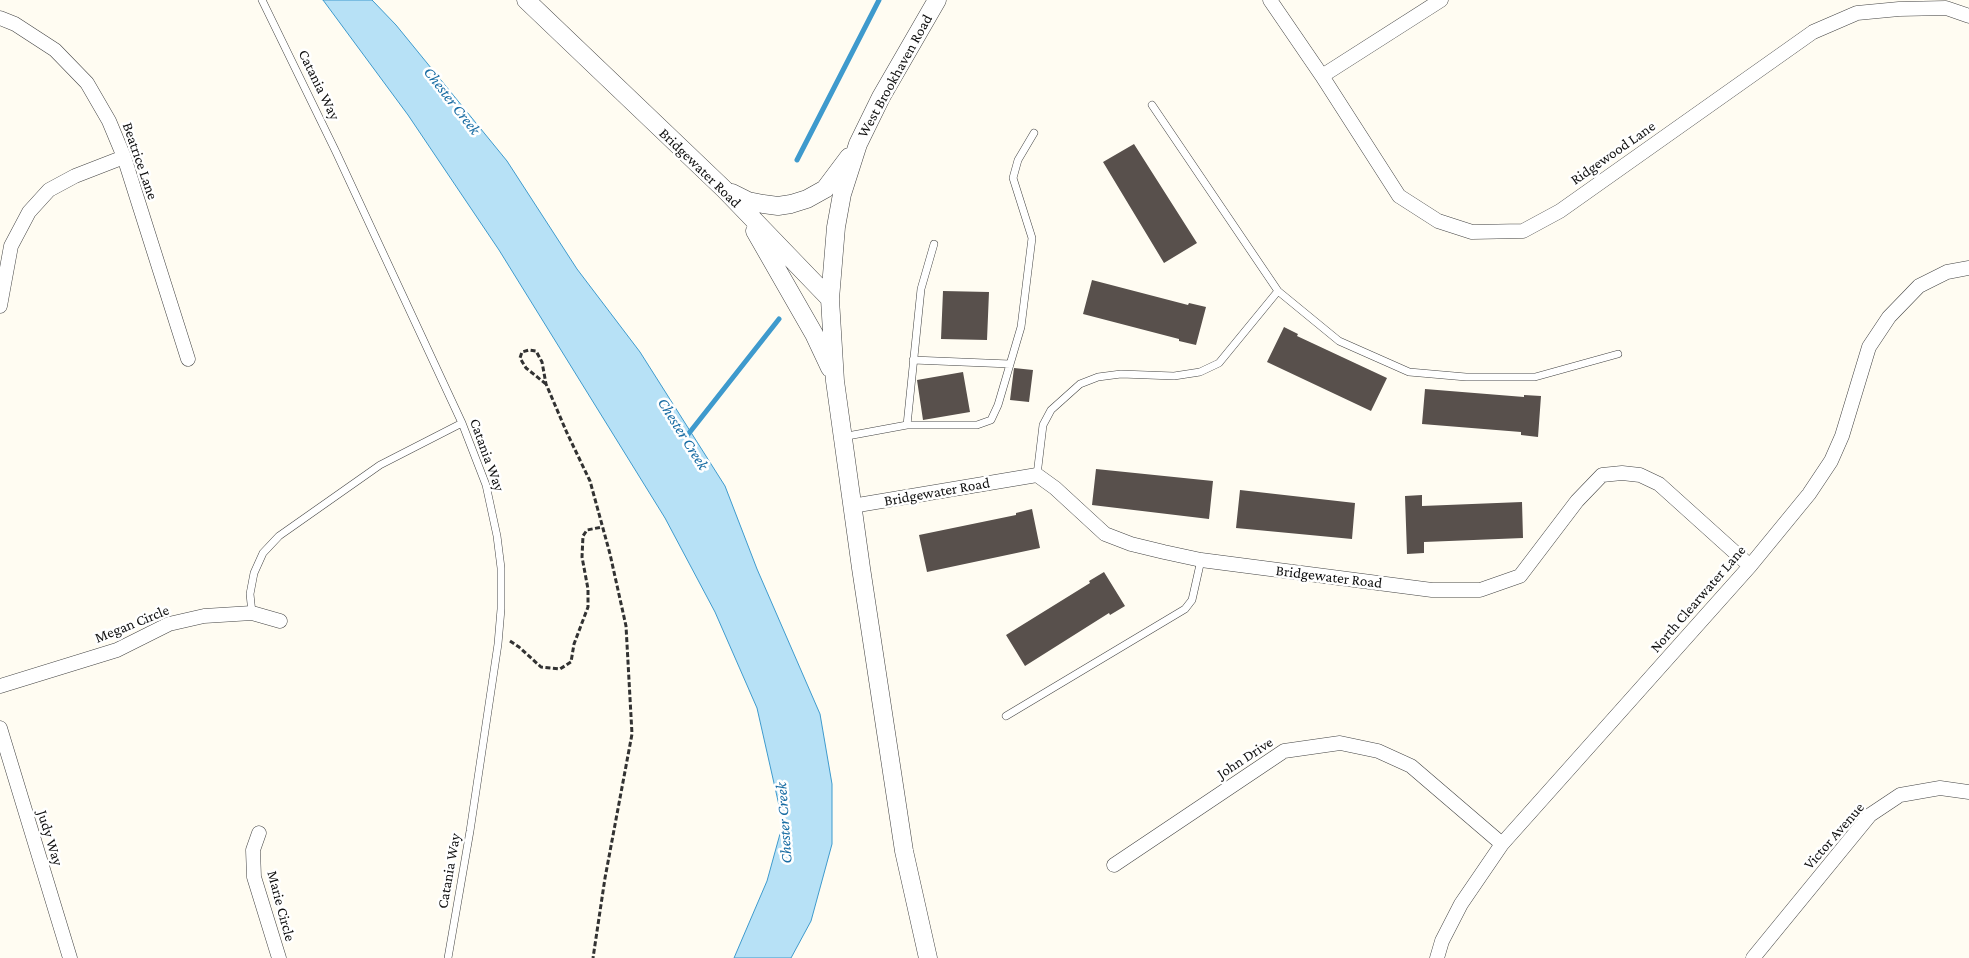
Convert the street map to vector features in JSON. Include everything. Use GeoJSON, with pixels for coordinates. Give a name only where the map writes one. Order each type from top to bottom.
{"type":"FeatureCollection","features":[{"type":"Feature","properties":{"kind":"street","name":"Bridgewater Road"},"geometry":{"type":"LineString","coordinates":[[526,0],[725,190],[830,299]]}},
{"type":"Feature","properties":{"kind":"street","name":"West Brookhaven Road"},"geometry":{"type":"LineString","coordinates":[[830,299],[836,227],[842,194],[858,144],[881,96],[937,0]]}},
{"type":"Feature","properties":{"kind":"street","name":"Ridgewood Lane"},"geometry":{"type":"LineString","coordinates":[[1270,0],[1322,76],[1399,196],[1438,221],[1472,232],[1523,231],[1560,210],[1813,32],[1857,13],[1948,4],[1969,16]]}},
{"type":"Feature","properties":{"kind":"street"},"geometry":{"type":"LineString","coordinates":[[1322,76],[1441,0]]}},
{"type":"Feature","properties":{"kind":"street","name":"Beatrice Lane"},"geometry":{"type":"LineString","coordinates":[[0,18],[15,24],[54,50],[88,83],[109,120],[124,158],[188,359]]}},
{"type":"Feature","properties":{"kind":"street"},"geometry":{"type":"LineString","coordinates":[[725,190],[748,201],[778,206],[807,199],[825,189],[858,144]]}},
{"type":"Feature","properties":{"kind":"street"},"geometry":{"type":"LineString","coordinates":[[0,306],[11,246],[29,212],[50,190],[75,176],[124,158]]}},
{"type":"Feature","properties":{"kind":"street"},"geometry":{"type":"LineString","coordinates":[[725,190],[754,231],[784,280],[814,334],[835,381]]}},
{"type":"Feature","properties":{"kind":"street","name":"North Clearwater Lane"},"geometry":{"type":"LineString","coordinates":[[1437,958],[1442,941],[1461,904],[1502,844],[1750,566],[1809,494],[1831,461],[1842,436],[1869,347],[1889,317],[1919,286],[1947,272],[1969,268]]}},
{"type":"Feature","properties":{"kind":"street"},"geometry":{"type":"LineString","coordinates":[[830,299],[835,381],[852,506],[904,851],[928,958]]}},
{"type":"Feature","properties":{"kind":"street","name":"Bridgewater Road"},"geometry":{"type":"LineString","coordinates":[[852,506],[1037,475],[1055,488],[1105,534],[1131,544],[1201,560],[1432,590],[1480,590],[1520,576],[1577,501],[1602,475],[1622,473],[1640,475],[1659,484],[1750,566]]}},
{"type":"Feature","properties":{"kind":"street","name":"Megan Circle"},"geometry":{"type":"LineString","coordinates":[[0,686],[116,650],[169,624],[204,616],[252,613],[280,621]]}},
{"type":"Feature","properties":{"kind":"street","name":"Judy Way"},"geometry":{"type":"LineString","coordinates":[[0,728],[70,958]]}},
{"type":"Feature","properties":{"kind":"street","name":"John Drive"},"geometry":{"type":"LineString","coordinates":[[1114,865],[1284,751],[1340,743],[1378,751],[1411,766],[1502,844]]}},
{"type":"Feature","properties":{"kind":"street","name":"Victor Avenue"},"geometry":{"type":"LineString","coordinates":[[1753,958],[1870,814],[1900,795],[1940,788],[1969,792]]}},
{"type":"Feature","properties":{"kind":"street","name":"Marie Circle"},"geometry":{"type":"LineString","coordinates":[[259,833],[253,850],[254,877],[279,958]]}},
{"type":"Feature","properties":{"kind":"lane","name":"Catania Way"},"geometry":{"type":"LineString","coordinates":[[262,0],[336,152],[462,423],[486,485],[497,536],[501,568],[498,635],[470,831],[448,958]]}},
{"type":"Feature","properties":{"kind":"lane"},"geometry":{"type":"LineString","coordinates":[[1152,105],[1278,291],[1340,341],[1409,372],[1466,377],[1535,377],[1618,354]]}},
{"type":"Feature","properties":{"kind":"lane"},"geometry":{"type":"LineString","coordinates":[[842,437],[907,425],[977,425],[991,420],[998,405],[1021,327],[1032,238],[1013,178],[1018,160],[1034,133]]}},
{"type":"Feature","properties":{"kind":"lane"},"geometry":{"type":"LineString","coordinates":[[907,425],[921,289],[934,244]]}},
{"type":"Feature","properties":{"kind":"lane"},"geometry":{"type":"LineString","coordinates":[[1037,475],[1042,425],[1051,410],[1080,384],[1098,377],[1121,374],[1174,376],[1200,372],[1219,363],[1278,291]]}},
{"type":"Feature","properties":{"kind":"lane"},"geometry":{"type":"LineString","coordinates":[[914,360],[1010,364]]}},
{"type":"Feature","properties":{"kind":"lane"},"geometry":{"type":"LineString","coordinates":[[252,613],[250,594],[254,572],[263,553],[278,536],[380,465],[462,423]]}},
{"type":"Feature","properties":{"kind":"lane"},"geometry":{"type":"LineString","coordinates":[[1006,716],[1185,608],[1192,600],[1201,560]]}},
{"type":"Feature","properties":{"kind":"path"},"geometry":{"type":"LineString","coordinates":[[546,384],[526,368],[520,358],[522,352],[528,350],[536,351],[542,362],[546,384],[590,482],[610,554],[626,626],[632,734],[592,958]]}},
{"type":"Feature","properties":{"kind":"path"},"geometry":{"type":"LineString","coordinates":[[498,635],[519,646],[541,667],[560,669],[571,662],[574,644],[588,607],[588,589],[582,557],[583,536],[587,530],[602,527]]}},
{"type":"Feature","properties":{"kind":"water","name":"Chester Creek"},"geometry":{"type":"Polygon","coordinates":[[[323,0],[372,0],[396,25],[507,161],[577,269],[640,352],[725,486],[757,569],[820,714],[832,784],[832,844],[811,921],[791,958],[734,958],[767,881],[783,823],[757,708],[715,612],[665,518],[499,250],[408,115],[323,0]]]}},
{"type":"Feature","properties":{"kind":"building"},"geometry":{"type":"Polygon","coordinates":[[[1134,144],[1197,243],[1164,263],[1103,162],[1134,144]]]}},
{"type":"Feature","properties":{"kind":"building"},"geometry":{"type":"Polygon","coordinates":[[[1092,280],[1188,305],[1189,303],[1206,307],[1196,345],[1083,314],[1092,280]]]}},
{"type":"Feature","properties":{"kind":"building"},"geometry":{"type":"Polygon","coordinates":[[[943,291],[989,292],[987,340],[941,339],[943,291]]]}},
{"type":"Feature","properties":{"kind":"building"},"geometry":{"type":"Polygon","coordinates":[[[1284,327],[1298,334],[1297,336],[1387,378],[1371,411],[1267,362],[1284,327]]]}},
{"type":"Feature","properties":{"kind":"building"},"geometry":{"type":"Polygon","coordinates":[[[1014,368],[1033,370],[1029,402],[1010,400],[1014,368]]]}},
{"type":"Feature","properties":{"kind":"building"},"geometry":{"type":"Polygon","coordinates":[[[963,372],[970,412],[923,420],[917,380],[963,372]]]}},
{"type":"Feature","properties":{"kind":"building"},"geometry":{"type":"Polygon","coordinates":[[[1425,389],[1524,397],[1524,395],[1541,396],[1538,437],[1521,435],[1521,432],[1422,424],[1425,389]]]}},
{"type":"Feature","properties":{"kind":"building"},"geometry":{"type":"Polygon","coordinates":[[[1096,469],[1213,481],[1209,519],[1092,505],[1096,469]]]}},
{"type":"Feature","properties":{"kind":"building"},"geometry":{"type":"Polygon","coordinates":[[[1240,490],[1355,503],[1352,539],[1236,528],[1240,490]]]}},
{"type":"Feature","properties":{"kind":"building"},"geometry":{"type":"Polygon","coordinates":[[[1422,495],[1422,506],[1522,502],[1523,538],[1424,542],[1424,553],[1407,554],[1405,496],[1422,495]]]}},
{"type":"Feature","properties":{"kind":"building"},"geometry":{"type":"Polygon","coordinates":[[[1032,509],[1040,548],[927,572],[919,535],[1016,515],[1016,513],[1032,509]]]}},
{"type":"Feature","properties":{"kind":"building"},"geometry":{"type":"Polygon","coordinates":[[[1104,572],[1125,606],[1110,615],[1109,613],[1025,666],[1006,635],[1090,583],[1089,581],[1104,572]]]}},
{"type":"Feature","properties":{"kind":"waterway"},"geometry":{"type":"LineString","coordinates":[[797,160],[879,0]]}},
{"type":"Feature","properties":{"kind":"waterway","name":"Chester Creek"},"geometry":{"type":"LineString","coordinates":[[686,437],[779,319]]}}]}
